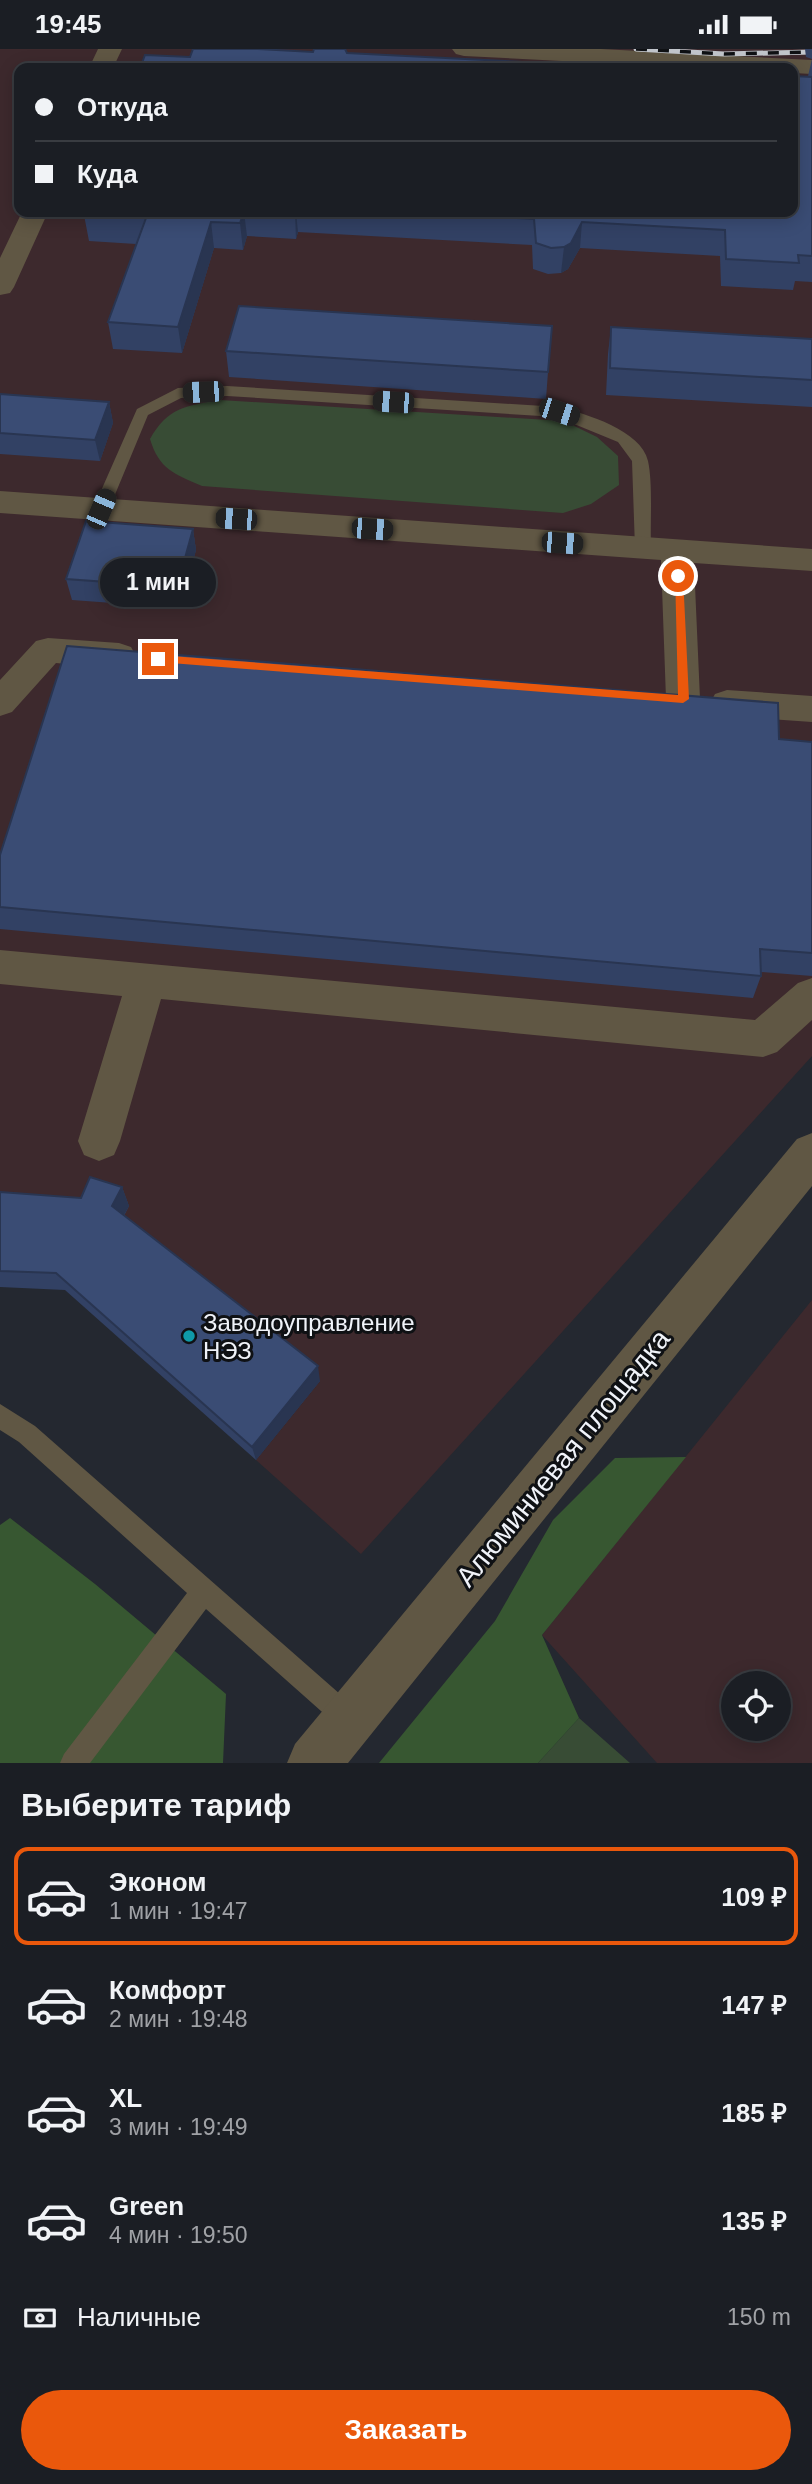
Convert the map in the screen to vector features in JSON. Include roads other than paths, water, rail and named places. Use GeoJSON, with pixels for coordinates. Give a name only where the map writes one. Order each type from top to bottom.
{"type":"FeatureCollection","features":[{"type":"Feature","properties":{"kind":"street"},"geometry":{"type":"LineString","coordinates":[[464,49],[735,63]]}},
{"type":"Feature","properties":{"kind":"street"},"geometry":{"type":"LineString","coordinates":[[0,287],[33,217]]}},
{"type":"Feature","properties":{"kind":"street"},"geometry":{"type":"LineString","coordinates":[[0,502],[812,560]]}},
{"type":"Feature","properties":{"kind":"street"},"geometry":{"type":"LineString","coordinates":[[677,551],[670,698],[812,709]]}},
{"type":"Feature","properties":{"kind":"street"},"geometry":{"type":"LineString","coordinates":[[0,703],[48,650],[144,658]]}},
{"type":"Feature","properties":{"kind":"street"},"geometry":{"type":"LineString","coordinates":[[0,967],[763,1038],[812,995]]}},
{"type":"Feature","properties":{"kind":"street"},"geometry":{"type":"LineString","coordinates":[[99,1141],[146,981]]}},
{"type":"Feature","properties":{"kind":"street","name":"Алюминиевая площадка"},"geometry":{"type":"LineString","coordinates":[[314,1763],[812,1153]]}},
{"type":"Feature","properties":{"kind":"lane"},"geometry":{"type":"LineString","coordinates":[[101,509],[142,412],[178,393],[227,391],[559,412],[623,438],[640,460],[643,548]]}},
{"type":"Feature","properties":{"kind":"lane"},"geometry":{"type":"LineString","coordinates":[[0,1416],[27,1434],[350,1720]]}},
{"type":"Feature","properties":{"kind":"lane"},"geometry":{"type":"LineString","coordinates":[[73,1763],[205,1590]]}},
{"type":"Feature","properties":{"kind":"railway"},"geometry":{"type":"LineString","coordinates":[[636,49],[724,54],[812,52]]}},
{"type":"Feature","properties":{"kind":"place","name":"Заводоуправление НЭЗ"},"geometry":{"type":"Point","coordinates":[189,1336]}}]}
